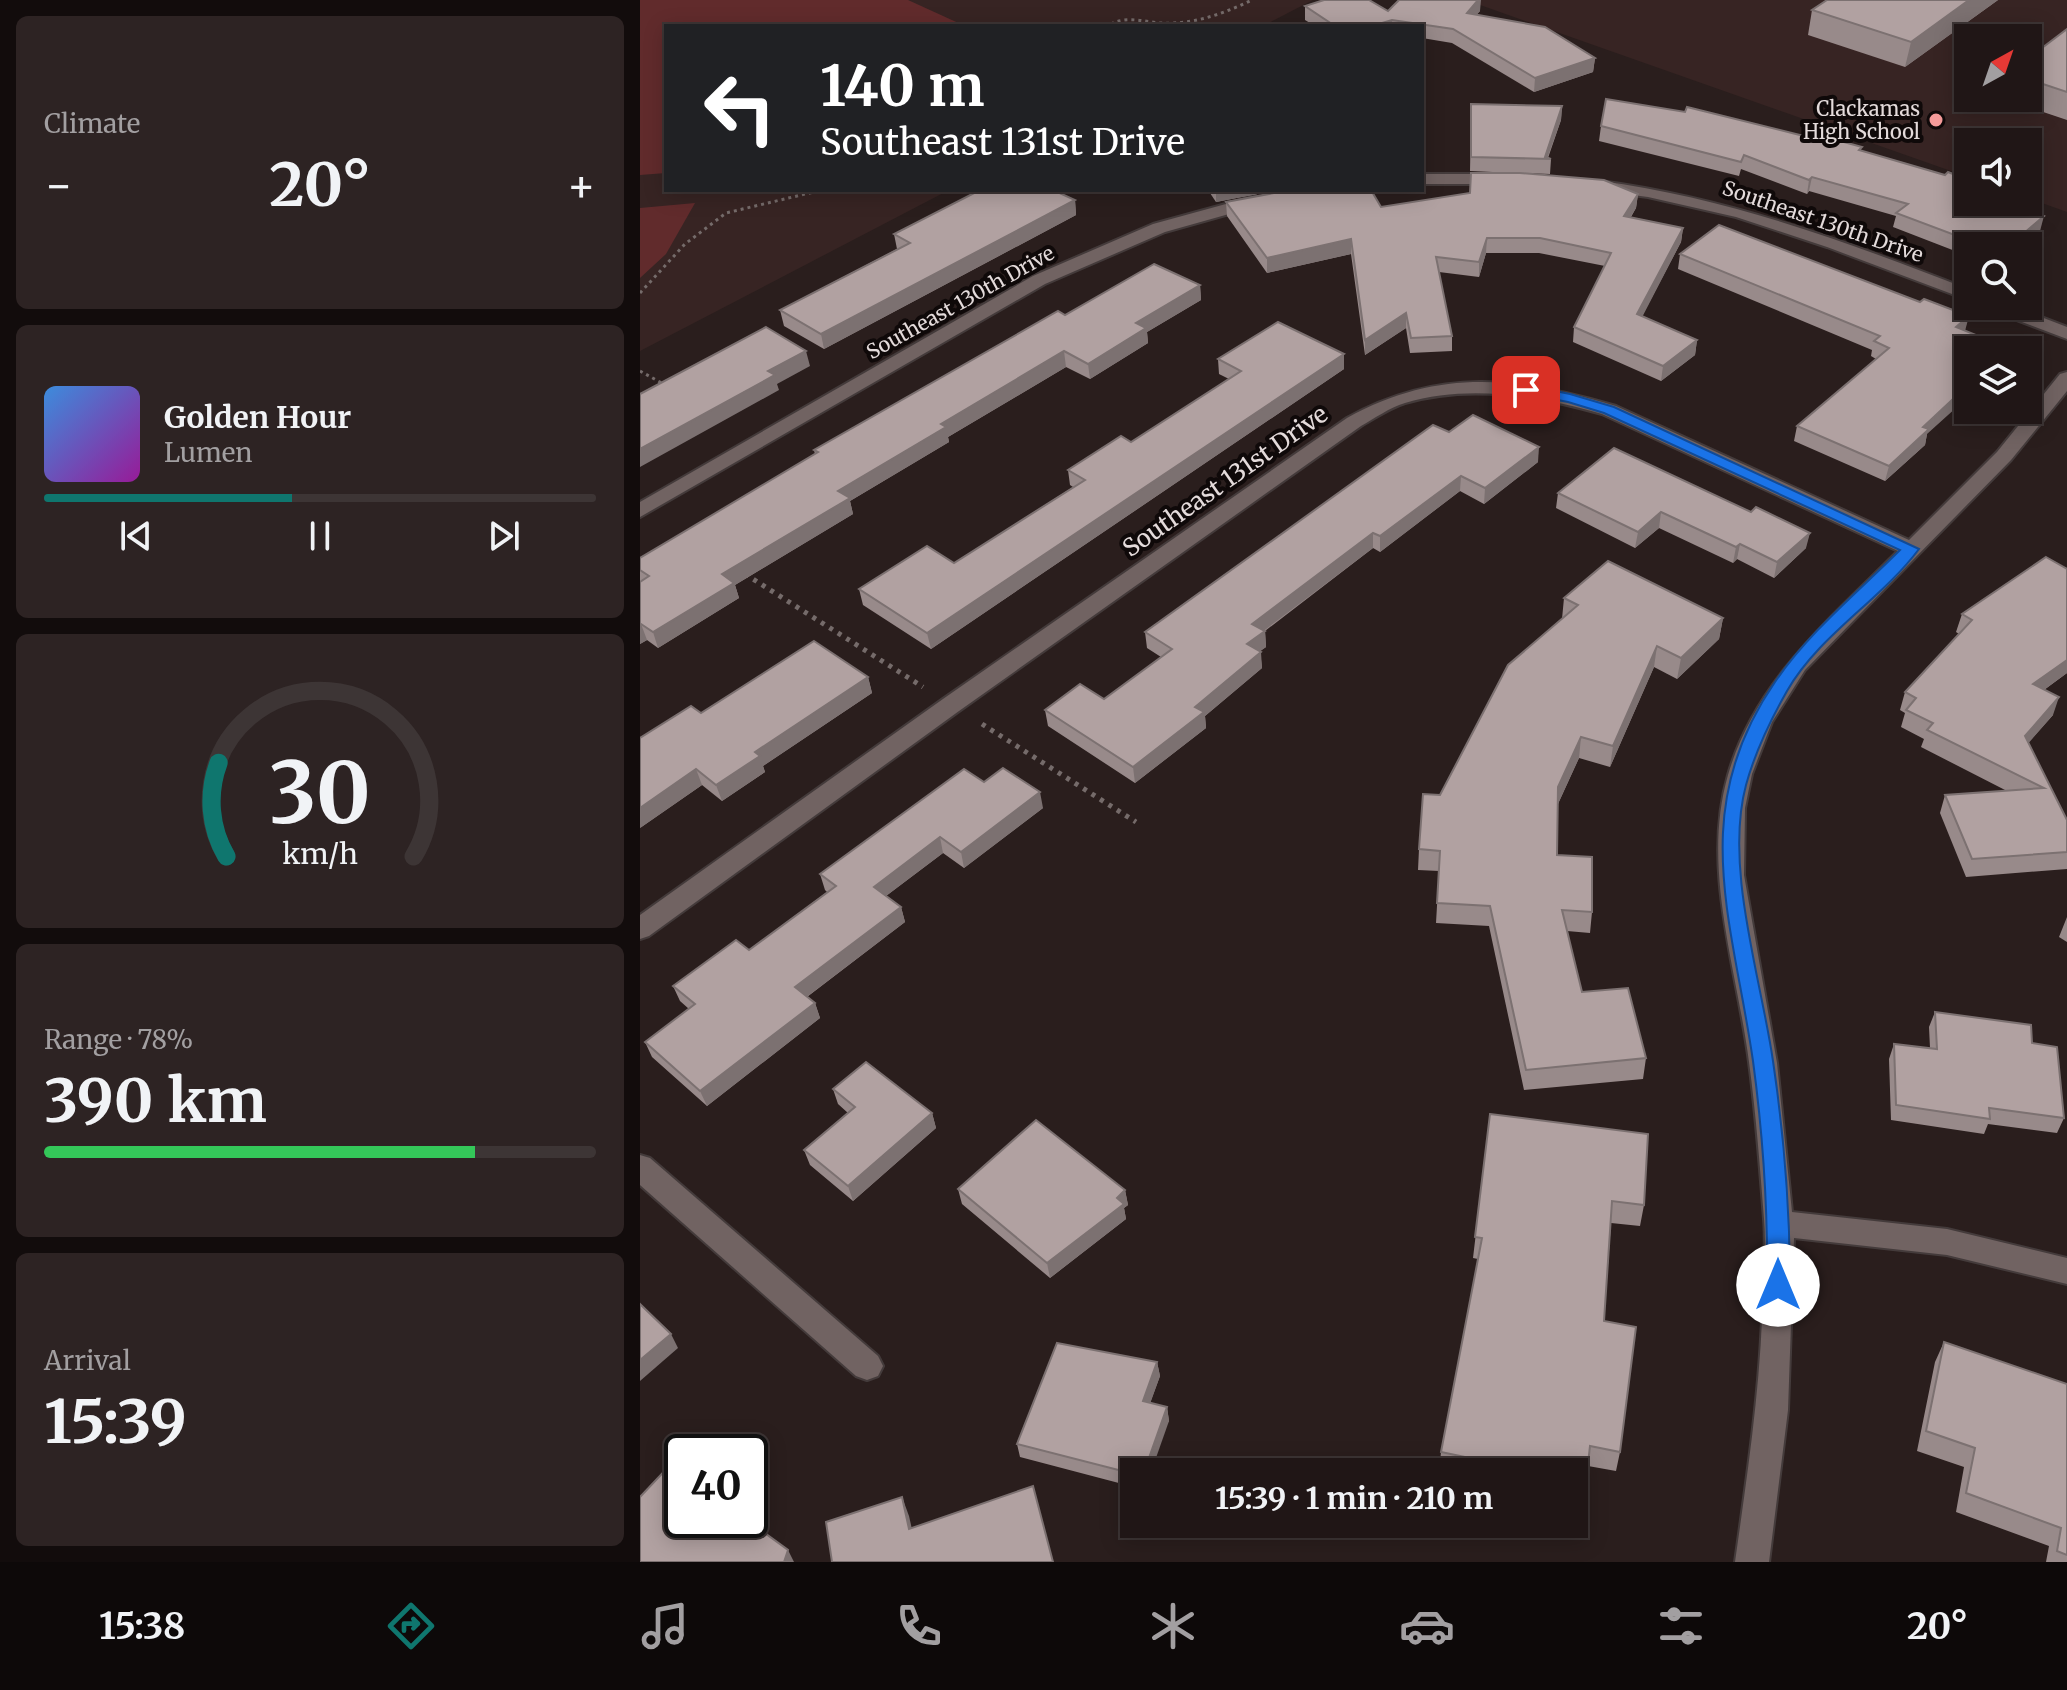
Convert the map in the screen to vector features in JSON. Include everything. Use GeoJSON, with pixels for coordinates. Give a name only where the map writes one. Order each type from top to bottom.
{"type":"FeatureCollection","features":[{"type":"Feature","properties":{"kind":"street"},"geometry":{"type":"LineString","coordinates":[[1424,179],[1519,179]]}},
{"type":"Feature","properties":{"kind":"street","name":"Southeast 130th Drive"},"geometry":{"type":"LineString","coordinates":[[1578,184],[1693,201],[1756,217],[1954,290]]}},
{"type":"Feature","properties":{"kind":"street","name":"Southeast 130th Drive"},"geometry":{"type":"LineString","coordinates":[[640,511],[1039,280],[1159,228],[1235,205],[1277,197]]}},
{"type":"Feature","properties":{"kind":"street"},"geometry":{"type":"LineString","coordinates":[[2033,320],[2067,333]]}},
{"type":"Feature","properties":{"kind":"street"},"geometry":{"type":"LineString","coordinates":[[1752,1562],[1772,1410],[1778,1315],[1779,1223],[1763,1063],[1731,875],[1731,832],[1736,788],[1751,745],[1782,685],[1814,646],[2004,456],[2067,378]]}},
{"type":"Feature","properties":{"kind":"street","name":"Southeast 131st Drive"},"geometry":{"type":"LineString","coordinates":[[640,929],[951,705],[1354,422],[1401,398],[1458,388],[1526,390],[1570,398],[1609,410],[1911,549]]}},
{"type":"Feature","properties":{"kind":"street"},"geometry":{"type":"LineString","coordinates":[[640,1167],[867,1366]]}},
{"type":"Feature","properties":{"kind":"street"},"geometry":{"type":"LineString","coordinates":[[1779,1223],[1947,1242],[2067,1271]]}},
{"type":"Feature","properties":{"kind":"path"},"geometry":{"type":"LineString","coordinates":[[1111,24],[1125,17],[1152,23],[1206,19],[1252,0]]}},
{"type":"Feature","properties":{"kind":"path"},"geometry":{"type":"LineString","coordinates":[[640,293],[685,244],[726,213],[814,192]]}},
{"type":"Feature","properties":{"kind":"path"},"geometry":{"type":"LineString","coordinates":[[640,371],[667,387]]}},
{"type":"Feature","properties":{"kind":"path"},"geometry":{"type":"LineString","coordinates":[[737,569],[1136,822]]}},
{"type":"Feature","properties":{"kind":"shaded area"},"geometry":{"type":"Polygon","coordinates":[[[640,0],[1313,0],[1267,24],[664,24],[664,192],[945,192],[640,351],[640,0]]]}},
{"type":"Feature","properties":{"kind":"shaded area"},"geometry":{"type":"Polygon","coordinates":[[[640,0],[908,0],[961,24],[664,24],[664,173],[640,175],[640,0]]]}},
{"type":"Feature","properties":{"kind":"shaded area","name":"Clackamas High School"},"geometry":{"type":"Polygon","coordinates":[[[1466,0],[2067,0],[2067,212],[2042,203],[2042,128],[1954,128],[1954,172],[1466,0]]]}},
{"type":"Feature","properties":{"kind":"shaded area"},"geometry":{"type":"Polygon","coordinates":[[[695,203],[666,254],[640,278],[640,208],[695,203]]]}},
{"type":"Feature","properties":{"kind":"building"},"geometry":{"type":"Polygon","coordinates":[[[1324,0],[1369,0],[1388,11],[1399,0],[1478,0],[1467,13],[1545,27],[1595,58],[1535,78],[1453,29],[1392,20],[1379,24],[1332,24],[1305,6],[1324,0]]]}},
{"type":"Feature","properties":{"kind":"building"},"geometry":{"type":"Polygon","coordinates":[[[1827,0],[1969,0],[1911,42],[1812,10],[1827,0]]]}},
{"type":"Feature","properties":{"kind":"building"},"geometry":{"type":"Polygon","coordinates":[[[2067,29],[2067,92],[2042,84],[2042,48],[2067,29]]]}},
{"type":"Feature","properties":{"kind":"building"},"geometry":{"type":"Polygon","coordinates":[[[1606,99],[1685,112],[1687,107],[1808,137],[1811,133],[1945,175],[1948,172],[1954,174],[1954,216],[2044,216],[2025,232],[1954,232],[1954,235],[1896,213],[1908,204],[1812,177],[1809,180],[1744,155],[1741,162],[1601,126],[1606,99]]]}},
{"type":"Feature","properties":{"kind":"building"},"geometry":{"type":"Polygon","coordinates":[[[1471,104],[1562,106],[1545,157],[1551,159],[1471,157],[1471,104]]]}},
{"type":"Feature","properties":{"kind":"building"},"geometry":{"type":"Polygon","coordinates":[[[1471,173],[1520,173],[1604,180],[1638,194],[1624,216],[1683,228],[1637,314],[1697,340],[1663,366],[1574,327],[1611,253],[1540,238],[1487,238],[1479,262],[1436,257],[1452,336],[1411,338],[1406,313],[1365,340],[1351,239],[1267,258],[1226,202],[1279,192],[1372,192],[1381,207],[1470,193],[1471,173]]]}},
{"type":"Feature","properties":{"kind":"building"},"geometry":{"type":"Polygon","coordinates":[[[976,192],[1057,192],[1075,200],[821,334],[780,310],[910,243],[894,234],[976,192]]]}},
{"type":"Feature","properties":{"kind":"building"},"geometry":{"type":"Polygon","coordinates":[[[1719,225],[1920,302],[1924,299],[1954,310],[1954,320],[1964,320],[1956,327],[1978,336],[1954,336],[1954,398],[1923,427],[1929,429],[1889,466],[1797,426],[1889,348],[1874,341],[1880,336],[1680,254],[1719,225]]]}},
{"type":"Feature","properties":{"kind":"building"},"geometry":{"type":"Polygon","coordinates":[[[1154,264],[1200,285],[1136,323],[1146,328],[1088,364],[1064,351],[941,424],[946,427],[838,491],[850,498],[722,574],[734,583],[653,632],[640,625],[640,582],[649,576],[640,570],[640,558],[818,452],[814,450],[1058,311],[1065,315],[1154,264]]]}},
{"type":"Feature","properties":{"kind":"building"},"geometry":{"type":"Polygon","coordinates":[[[1278,322],[1344,354],[927,633],[859,589],[927,546],[954,563],[1085,480],[1068,470],[1121,436],[1131,442],[1241,371],[1218,359],[1278,322]]]}},
{"type":"Feature","properties":{"kind":"building"},"geometry":{"type":"Polygon","coordinates":[[[766,327],[806,351],[768,371],[775,375],[640,449],[640,394],[766,327]]]}},
{"type":"Feature","properties":{"kind":"building"},"geometry":{"type":"Polygon","coordinates":[[[1473,415],[1539,447],[1485,488],[1461,476],[1380,536],[1373,533],[1252,624],[1265,631],[1247,644],[1261,652],[1195,707],[1204,712],[1133,767],[1045,710],[1080,684],[1104,699],[1172,649],[1145,632],[1433,425],[1449,432],[1473,415]]]}},
{"type":"Feature","properties":{"kind":"building"},"geometry":{"type":"Polygon","coordinates":[[[1614,448],[1751,512],[1756,507],[1810,533],[1777,562],[1740,544],[1736,547],[1661,512],[1638,532],[1558,493],[1614,448]]]}},
{"type":"Feature","properties":{"kind":"building"},"geometry":{"type":"Polygon","coordinates":[[[2046,557],[2067,569],[2067,660],[2033,684],[2059,697],[2025,736],[2067,820],[2067,852],[1972,859],[1945,795],[2044,788],[1927,730],[1933,723],[1906,710],[1916,698],[1905,692],[1972,620],[1962,614],[2046,557]]]}},
{"type":"Feature","properties":{"kind":"building"},"geometry":{"type":"Polygon","coordinates":[[[1608,561],[1723,618],[1681,658],[1657,646],[1613,746],[1581,737],[1558,787],[1557,855],[1592,857],[1592,912],[1562,910],[1582,992],[1628,988],[1646,1058],[1526,1070],[1490,906],[1437,903],[1440,851],[1419,849],[1423,794],[1440,795],[1508,665],[1578,605],[1564,598],[1608,561]]]}},
{"type":"Feature","properties":{"kind":"building"},"geometry":{"type":"Polygon","coordinates":[[[814,641],[868,677],[755,752],[760,756],[716,785],[696,769],[640,808],[640,738],[691,706],[701,713],[814,641]]]}},
{"type":"Feature","properties":{"kind":"building"},"geometry":{"type":"Polygon","coordinates":[[[1003,768],[1040,792],[961,852],[940,837],[874,887],[901,907],[795,987],[815,1003],[700,1091],[645,1042],[695,1004],[673,986],[736,940],[749,950],[836,886],[820,874],[964,769],[984,782],[1003,768]]]}},
{"type":"Feature","properties":{"kind":"building"},"geometry":{"type":"Polygon","coordinates":[[[1935,1012],[2031,1025],[2032,1043],[2057,1047],[2064,1118],[1989,1108],[1990,1119],[1896,1105],[1894,1044],[1937,1049],[1935,1012]]]}},
{"type":"Feature","properties":{"kind":"building"},"geometry":{"type":"Polygon","coordinates":[[[866,1062],[932,1113],[848,1186],[804,1150],[855,1107],[833,1089],[866,1062]]]}},
{"type":"Feature","properties":{"kind":"building"},"geometry":{"type":"Polygon","coordinates":[[[1490,1114],[1648,1134],[1644,1205],[1612,1201],[1604,1321],[1636,1327],[1620,1452],[1590,1446],[1588,1464],[1588,1458],[1470,1458],[1441,1452],[1482,1238],[1475,1237],[1490,1114]]]}},
{"type":"Feature","properties":{"kind":"building"},"geometry":{"type":"Polygon","coordinates":[[[1036,1120],[1125,1190],[1117,1198],[1124,1204],[1047,1263],[958,1189],[1036,1120]]]}},
{"type":"Feature","properties":{"kind":"building"},"geometry":{"type":"Polygon","coordinates":[[[640,1304],[671,1334],[640,1360],[640,1304]]]}},
{"type":"Feature","properties":{"kind":"building"},"geometry":{"type":"Polygon","coordinates":[[[1944,1342],[2067,1384],[2067,1555],[2057,1551],[2061,1528],[1966,1493],[1975,1448],[1926,1431],[1944,1342]]]}},
{"type":"Feature","properties":{"kind":"building"},"geometry":{"type":"Polygon","coordinates":[[[1057,1343],[1157,1362],[1143,1401],[1167,1407],[1149,1458],[1120,1458],[1120,1470],[1017,1444],[1057,1343]]]}},
{"type":"Feature","properties":{"kind":"building"},"geometry":{"type":"Polygon","coordinates":[[[664,1471],[664,1538],[768,1538],[768,1535],[788,1550],[784,1562],[640,1562],[640,1497],[664,1471]]]}},
{"type":"Feature","properties":{"kind":"building"},"geometry":{"type":"Polygon","coordinates":[[[1033,1486],[1053,1562],[832,1562],[826,1522],[902,1497],[909,1529],[1033,1486]]]}},
{"type":"Feature","properties":{"kind":"place","name":"Clackamas High School"},"geometry":{"type":"Point","coordinates":[1936,120]}},
{"type":"Feature","properties":{"kind":"route"},"geometry":{"type":"LineString","coordinates":[[1526,390],[1570,398],[1609,410],[1911,549],[1814,646],[1782,685],[1761,721],[1736,788],[1731,832],[1731,875],[1763,1063],[1773,1148],[1779,1223],[1778,1285]]}}]}
